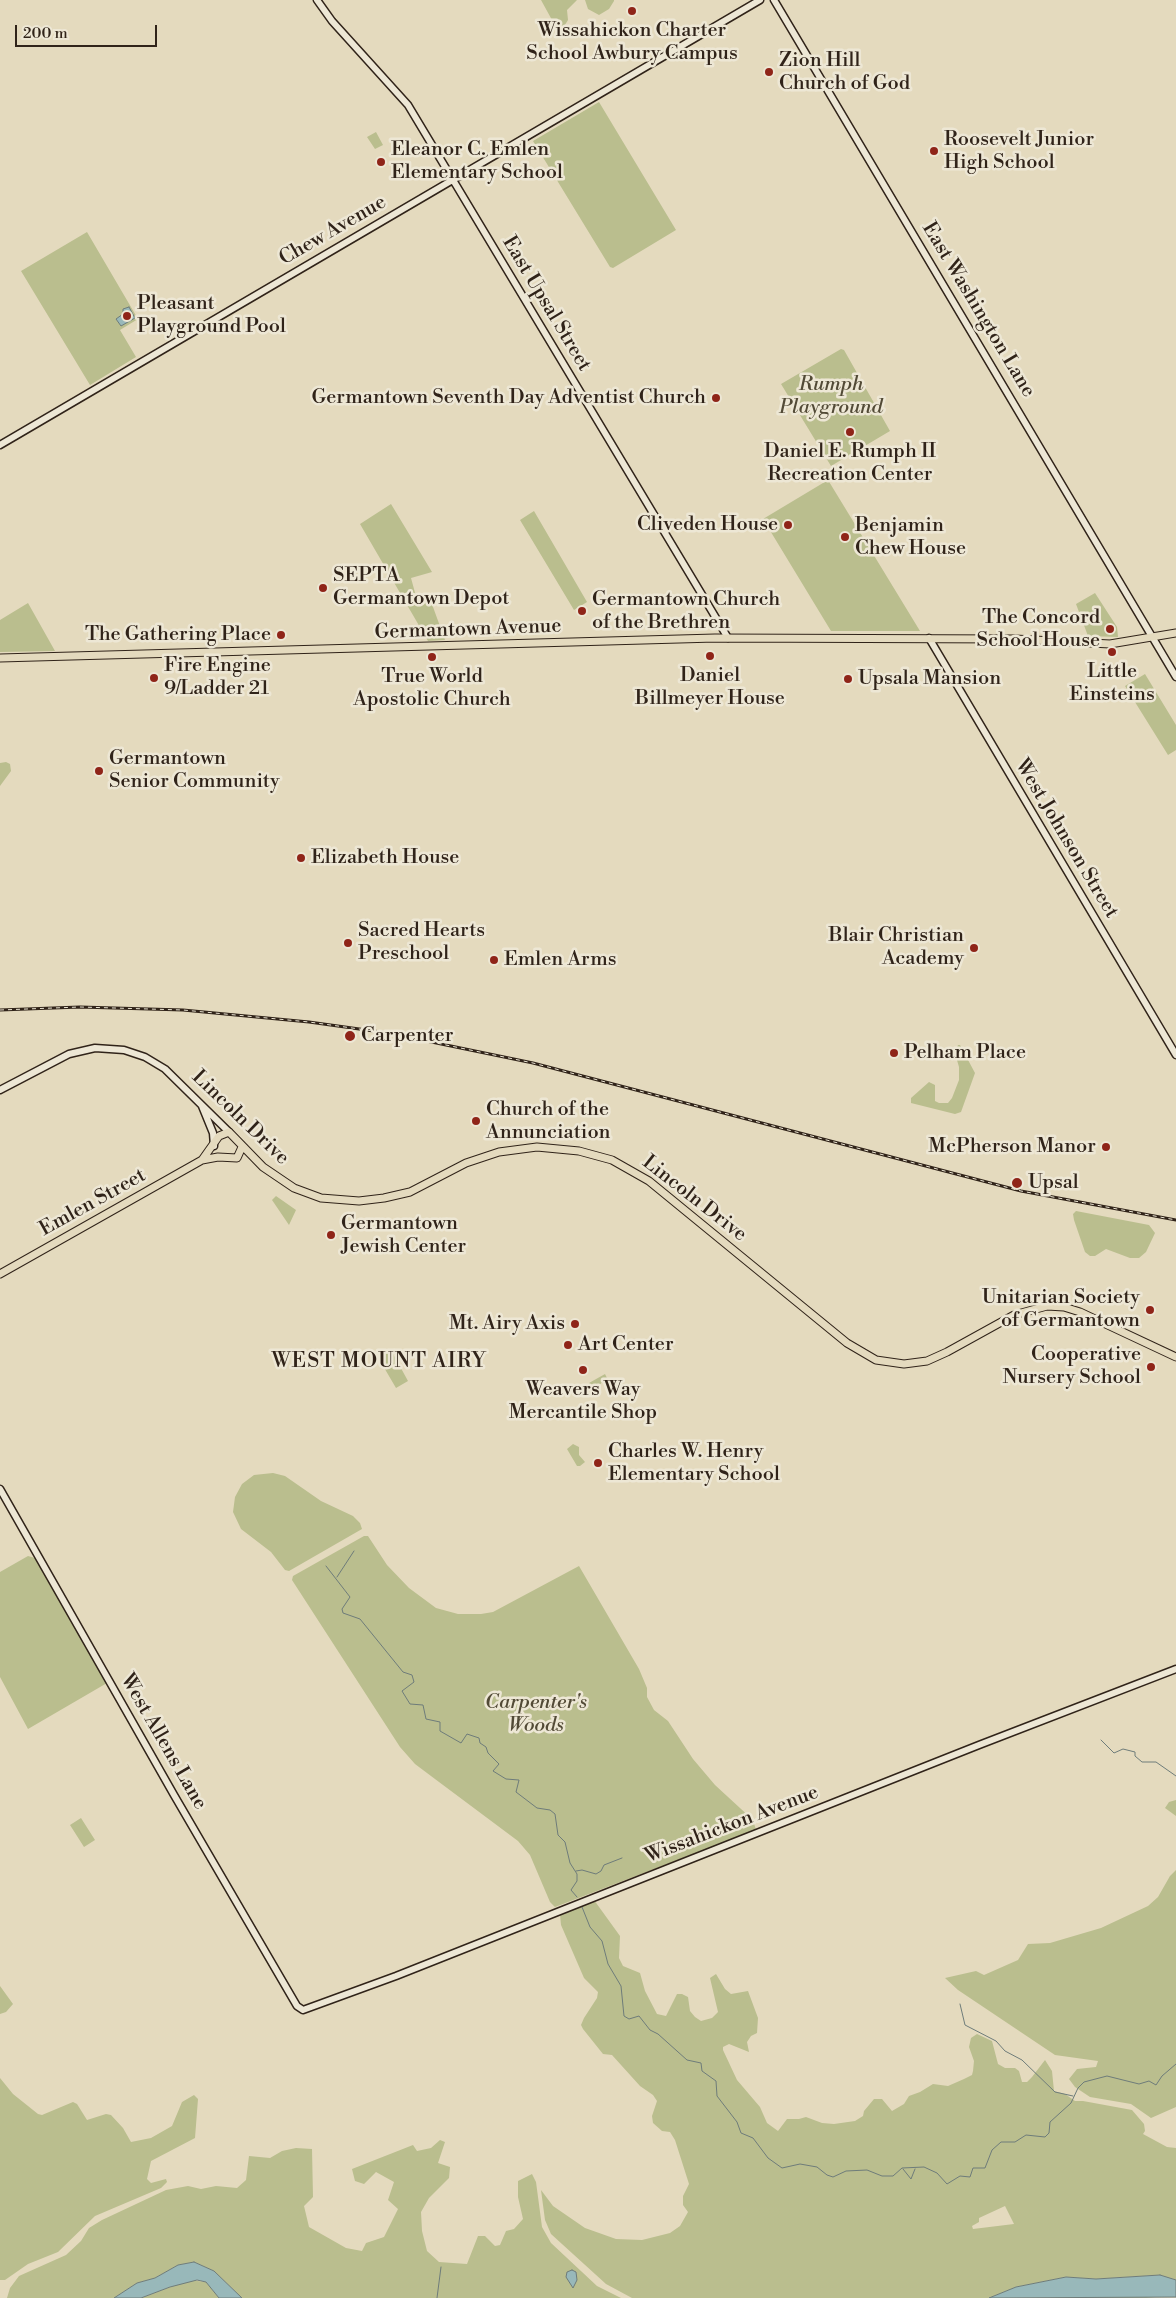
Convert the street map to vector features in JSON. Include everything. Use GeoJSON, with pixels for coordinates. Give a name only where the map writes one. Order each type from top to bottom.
{"type":"FeatureCollection","features":[{"type":"Feature","properties":{"kind":"main road","name":"Germantown Avenue"},"geometry":{"type":"LineString","coordinates":[[0,658],[728,638],[1030,639],[1110,644],[1176,633]]}},
{"type":"Feature","properties":{"kind":"main road","name":"Emlen Street"},"geometry":{"type":"LineString","coordinates":[[0,1274],[202,1160],[214,1146],[219,1136],[229,1132]]}},
{"type":"Feature","properties":{"kind":"main road","name":"Lincoln Drive"},"geometry":{"type":"LineString","coordinates":[[229,1132],[270,1173],[294,1188],[321,1198],[349,1201],[384,1198],[410,1192],[466,1163],[499,1152],[546,1147],[585,1152],[621,1164],[649,1181],[847,1343],[876,1360],[904,1364],[927,1361],[1014,1315],[1047,1306],[1064,1307],[1080,1312],[1176,1356]]}},
{"type":"Feature","properties":{"kind":"main road"},"geometry":{"type":"LineString","coordinates":[[214,1146],[218,1153],[224,1157]]}},
{"type":"Feature","properties":{"kind":"main road","name":"Emlen Street"},"geometry":{"type":"LineString","coordinates":[[202,1160],[224,1157],[236,1158],[242,1146]]}},
{"type":"Feature","properties":{"kind":"street","name":"East Upsal Street"},"geometry":{"type":"LineString","coordinates":[[317,0],[332,21],[402,96],[728,638]]}},
{"type":"Feature","properties":{"kind":"street","name":"Chew Avenue"},"geometry":{"type":"LineString","coordinates":[[0,445],[760,0]]}},
{"type":"Feature","properties":{"kind":"street","name":"East Washington Lane"},"geometry":{"type":"LineString","coordinates":[[774,0],[1176,677]]}},
{"type":"Feature","properties":{"kind":"street","name":"West Johnson Street"},"geometry":{"type":"LineString","coordinates":[[929,638],[1176,1055]]}},
{"type":"Feature","properties":{"kind":"street","name":"Lincoln Drive"},"geometry":{"type":"LineString","coordinates":[[0,1090],[63,1056],[83,1050],[107,1048],[132,1052],[152,1060],[171,1073],[229,1132]]}},
{"type":"Feature","properties":{"kind":"street"},"geometry":{"type":"LineString","coordinates":[[200,1102],[213,1133],[214,1146]]}},
{"type":"Feature","properties":{"kind":"street","name":"West Allens Lane"},"geometry":{"type":"LineString","coordinates":[[0,1489],[169,1787],[301,2009]]}},
{"type":"Feature","properties":{"kind":"street","name":"Wissahickon Avenue"},"geometry":{"type":"LineString","coordinates":[[301,2009],[309,2010],[971,1748],[1176,1670]]}},
{"type":"Feature","properties":{"kind":"green space"},"geometry":{"type":"Polygon","coordinates":[[[541,0],[577,0],[567,10],[568,20],[563,28],[557,26],[552,20],[541,0]]]}},
{"type":"Feature","properties":{"kind":"green space"},"geometry":{"type":"Polygon","coordinates":[[[585,0],[614,1],[609,9],[599,15],[588,9],[585,0]]]}},
{"type":"Feature","properties":{"kind":"green space"},"geometry":{"type":"Polygon","coordinates":[[[599,102],[676,230],[613,268],[610,267],[533,141],[599,102]]]}},
{"type":"Feature","properties":{"kind":"green space"},"geometry":{"type":"Polygon","coordinates":[[[376,132],[383,145],[375,149],[367,137],[376,132]]]}},
{"type":"Feature","properties":{"kind":"green space"},"geometry":{"type":"Polygon","coordinates":[[[87,232],[138,319],[120,330],[136,357],[90,385],[21,271],[87,232]]]}},
{"type":"Feature","properties":{"kind":"green space","name":"Rumph Playground"},"geometry":{"type":"Polygon","coordinates":[[[841,349],[844,350],[890,431],[831,466],[781,384],[841,349]]]}},
{"type":"Feature","properties":{"kind":"green space"},"geometry":{"type":"Polygon","coordinates":[[[828,480],[920,631],[831,631],[763,519],[828,480]]]}},
{"type":"Feature","properties":{"kind":"green space"},"geometry":{"type":"Polygon","coordinates":[[[391,504],[432,572],[411,578],[417,600],[429,596],[445,640],[428,641],[360,524],[391,504]]]}},
{"type":"Feature","properties":{"kind":"green space"},"geometry":{"type":"Polygon","coordinates":[[[534,511],[587,602],[574,610],[520,520],[534,511]]]}},
{"type":"Feature","properties":{"kind":"green space"},"geometry":{"type":"Polygon","coordinates":[[[1095,593],[1117,627],[1118,637],[1088,636],[1076,604],[1095,593]]]}},
{"type":"Feature","properties":{"kind":"green space"},"geometry":{"type":"Polygon","coordinates":[[[28,603],[55,651],[0,652],[0,620],[28,603]]]}},
{"type":"Feature","properties":{"kind":"green space"},"geometry":{"type":"Polygon","coordinates":[[[1145,674],[1176,725],[1176,750],[1168,755],[1125,686],[1145,674]]]}},
{"type":"Feature","properties":{"kind":"green space"},"geometry":{"type":"Polygon","coordinates":[[[6,762],[10,764],[11,771],[0,786],[0,763],[6,762]]]}},
{"type":"Feature","properties":{"kind":"green space"},"geometry":{"type":"Polygon","coordinates":[[[958,1045],[960,1045],[975,1073],[961,1112],[955,1114],[911,1103],[911,1098],[929,1082],[935,1085],[935,1101],[948,1103],[959,1080],[959,1067],[955,1053],[958,1045]]]}},
{"type":"Feature","properties":{"kind":"green space"},"geometry":{"type":"Polygon","coordinates":[[[276,1196],[296,1210],[289,1225],[272,1200],[276,1196]]]}},
{"type":"Feature","properties":{"kind":"green space"},"geometry":{"type":"Polygon","coordinates":[[[1076,1211],[1149,1225],[1155,1233],[1146,1252],[1139,1258],[1130,1258],[1106,1249],[1095,1256],[1090,1256],[1085,1252],[1074,1220],[1073,1214],[1076,1211]]]}},
{"type":"Feature","properties":{"kind":"green space"},"geometry":{"type":"Polygon","coordinates":[[[391,1350],[408,1381],[396,1388],[379,1359],[391,1350]]]}},
{"type":"Feature","properties":{"kind":"green space"},"geometry":{"type":"Polygon","coordinates":[[[605,1374],[609,1382],[604,1381],[593,1390],[589,1383],[605,1374]]]}},
{"type":"Feature","properties":{"kind":"green space"},"geometry":{"type":"Polygon","coordinates":[[[573,1444],[579,1447],[579,1455],[585,1462],[580,1466],[577,1466],[567,1449],[573,1444]]]}},
{"type":"Feature","properties":{"kind":"green space"},"geometry":{"type":"Polygon","coordinates":[[[273,1473],[285,1476],[321,1501],[353,1516],[360,1523],[362,1529],[289,1571],[285,1570],[271,1552],[241,1529],[233,1512],[235,1497],[242,1484],[254,1475],[273,1473]]]}},
{"type":"Feature","properties":{"kind":"green space","name":"Carpenter's Woods"},"geometry":{"type":"Polygon","coordinates":[[[364,1536],[368,1536],[387,1565],[409,1588],[436,1608],[458,1614],[493,1612],[579,1566],[639,1669],[647,1688],[647,1697],[654,1710],[668,1721],[693,1759],[715,1785],[753,1820],[756,1830],[555,1907],[550,1902],[530,1855],[518,1841],[415,1764],[400,1747],[292,1580],[293,1576],[364,1536]]]}},
{"type":"Feature","properties":{"kind":"green space"},"geometry":{"type":"Polygon","coordinates":[[[28,1556],[35,1558],[107,1683],[28,1729],[0,1677],[0,1572],[28,1556]]]}},
{"type":"Feature","properties":{"kind":"green space"},"geometry":{"type":"Polygon","coordinates":[[[1176,1800],[1176,1816],[1165,1808],[1169,1802],[1176,1800]]]}},
{"type":"Feature","properties":{"kind":"green space"},"geometry":{"type":"Polygon","coordinates":[[[81,1818],[95,1840],[84,1847],[70,1825],[81,1818]]]}},
{"type":"Feature","properties":{"kind":"green space"},"geometry":{"type":"Polygon","coordinates":[[[1176,1870],[1176,2107],[1151,2118],[1131,2104],[1090,2097],[1075,2087],[1069,2079],[1077,2069],[1096,2067],[1098,2061],[1055,2055],[958,1990],[945,1978],[976,1971],[984,1975],[1018,1960],[1028,1944],[1050,1943],[1101,1928],[1148,1906],[1158,1897],[1170,1876],[1176,1870]]]}},
{"type":"Feature","properties":{"kind":"green space"},"geometry":{"type":"Polygon","coordinates":[[[594,1900],[620,1936],[619,1958],[623,1966],[640,1973],[645,1991],[657,2014],[666,2016],[677,1994],[682,1994],[688,1997],[690,2011],[695,2017],[701,2021],[712,2018],[718,2012],[710,1978],[716,1974],[725,1989],[731,1994],[748,1991],[758,2018],[757,2033],[751,2036],[747,2042],[749,2052],[729,2044],[723,2047],[723,2050],[737,2080],[760,2107],[767,2123],[778,2131],[787,2119],[806,2117],[822,2123],[834,2124],[855,2121],[863,2116],[864,2111],[874,2099],[882,2099],[892,2111],[904,2104],[909,2096],[933,2084],[948,2086],[964,2079],[972,2075],[974,2061],[969,2047],[971,2038],[977,2034],[992,2041],[998,2064],[1005,2068],[1015,2068],[1019,2071],[1022,2082],[1027,2082],[1045,2060],[1052,2071],[1054,2091],[1065,2094],[1075,2101],[1132,2110],[1144,2124],[1145,2131],[1143,2134],[1167,2147],[1176,2148],[1176,2280],[1160,2275],[1096,2279],[1066,2277],[1016,2287],[989,2298],[632,2298],[606,2284],[551,2234],[545,2220],[541,2190],[553,2206],[585,2228],[616,2239],[642,2240],[670,2233],[680,2226],[688,2212],[683,2205],[683,2196],[689,2184],[675,2140],[670,2132],[662,2131],[653,2123],[652,2116],[657,2101],[653,2095],[640,2086],[612,2055],[603,2054],[581,2025],[597,1998],[598,1992],[584,1978],[561,1925],[560,1914],[594,1900]],[[1005,2206],[979,2218],[979,2222],[972,2226],[973,2229],[1014,2224],[1005,2206]]]}},
{"type":"Feature","properties":{"kind":"green space"},"geometry":{"type":"Polygon","coordinates":[[[0,1986],[13,2004],[6,2012],[0,2014],[0,1986]]]}},
{"type":"Feature","properties":{"kind":"green space"},"geometry":{"type":"Polygon","coordinates":[[[0,2078],[13,2094],[38,2114],[42,2115],[73,2102],[77,2104],[87,2120],[106,2114],[111,2115],[123,2128],[131,2142],[151,2138],[172,2126],[182,2102],[194,2095],[198,2099],[195,2138],[151,2161],[147,2179],[151,2183],[166,2179],[167,2182],[161,2188],[95,2216],[58,2252],[28,2264],[5,2280],[0,2280],[0,2078]]]}},
{"type":"Feature","properties":{"kind":"green space"},"geometry":{"type":"Polygon","coordinates":[[[440,2140],[445,2142],[438,2163],[450,2167],[449,2178],[429,2198],[421,2212],[422,2231],[427,2251],[439,2262],[467,2264],[478,2236],[485,2236],[495,2246],[500,2245],[506,2231],[514,2229],[523,2219],[518,2197],[518,2181],[532,2174],[536,2182],[542,2227],[551,2243],[597,2286],[621,2298],[242,2298],[214,2271],[194,2262],[178,2265],[155,2278],[137,2283],[114,2298],[7,2298],[10,2288],[19,2276],[66,2255],[81,2241],[89,2228],[102,2220],[166,2190],[188,2186],[201,2189],[216,2186],[237,2188],[246,2180],[249,2156],[270,2158],[282,2151],[296,2148],[312,2149],[313,2197],[304,2206],[309,2227],[346,2248],[362,2251],[366,2243],[384,2237],[398,2209],[388,2200],[394,2182],[376,2172],[364,2184],[355,2181],[352,2169],[413,2145],[417,2151],[431,2148],[440,2140]]]}},
{"type":"Feature","properties":{"kind":"green space"},"geometry":{"type":"Polygon","coordinates":[[[189,2280],[206,2282],[219,2298],[141,2298],[189,2280]]]}},
{"type":"Feature","properties":{"kind":"green space"},"geometry":{"type":"Polygon","coordinates":[[[1068,2296],[1138,2296],[1155,2298],[1051,2298],[1068,2296]]]}},
{"type":"Feature","properties":{"kind":"water","name":"Pleasant Playground Pool"},"geometry":{"type":"Polygon","coordinates":[[[129,307],[135,318],[121,326],[116,319],[123,314],[123,309],[129,307]]]}},
{"type":"Feature","properties":{"kind":"water"},"geometry":{"type":"Polygon","coordinates":[[[194,2262],[214,2271],[242,2298],[219,2298],[206,2282],[197,2280],[170,2287],[141,2298],[114,2298],[137,2283],[155,2278],[178,2265],[194,2262]]]}},
{"type":"Feature","properties":{"kind":"water"},"geometry":{"type":"Polygon","coordinates":[[[572,2270],[576,2272],[577,2280],[573,2288],[566,2277],[567,2272],[572,2270]]]}},
{"type":"Feature","properties":{"kind":"water"},"geometry":{"type":"Polygon","coordinates":[[[1160,2275],[1176,2280],[1176,2297],[989,2298],[1016,2287],[1066,2277],[1096,2279],[1160,2275]]]}},
{"type":"Feature","properties":{"kind":"waterway"},"geometry":{"type":"LineString","coordinates":[[337,1577],[354,1551]]}},
{"type":"Feature","properties":{"kind":"waterway"},"geometry":{"type":"LineString","coordinates":[[326,1566],[350,1597],[342,1609],[343,1613],[360,1619],[403,1672],[412,1675],[414,1682],[402,1691],[410,1704],[423,1705],[426,1719],[440,1722],[440,1731],[461,1743],[467,1734],[479,1738],[480,1743],[486,1747],[488,1753],[499,1764],[493,1771],[506,1779],[519,1780],[516,1792],[537,1808],[550,1810],[555,1814],[558,1835],[565,1842],[570,1863],[577,1874],[577,1881],[571,1890],[577,1897]]}},
{"type":"Feature","properties":{"kind":"waterway"},"geometry":{"type":"LineString","coordinates":[[1101,1740],[1114,1753],[1123,1749],[1135,1752],[1135,1756],[1142,1762],[1156,1762],[1176,1776]]}},
{"type":"Feature","properties":{"kind":"waterway"},"geometry":{"type":"LineString","coordinates":[[576,1871],[582,1870],[596,1874],[601,1871],[604,1865],[622,1858]]}},
{"type":"Feature","properties":{"kind":"waterway"},"geometry":{"type":"LineString","coordinates":[[582,1907],[590,1927],[602,1941],[608,1964],[621,1986],[624,2016],[629,2019],[639,2016],[650,2030],[658,2034],[687,2060],[701,2063],[702,2071],[716,2081],[717,2096],[737,2122],[741,2133],[753,2138],[768,2158],[782,2168],[800,2164],[817,2167],[833,2177],[846,2171],[867,2170],[882,2176],[893,2176],[902,2168],[924,2167],[937,2173],[947,2184],[960,2176],[970,2177],[973,2168],[985,2168],[992,2150],[1001,2142],[1015,2142],[1026,2135],[1045,2137],[1049,2133],[1050,2122],[1071,2103],[1078,2088],[1084,2082],[1107,2076],[1139,2084],[1149,2081],[1156,2085],[1162,2076],[1176,2064]]}},
{"type":"Feature","properties":{"kind":"waterway"},"geometry":{"type":"LineString","coordinates":[[960,2004],[965,2025],[996,2041],[1005,2051],[1022,2060],[1055,2092],[1073,2096]]}},
{"type":"Feature","properties":{"kind":"waterway"},"geometry":{"type":"LineString","coordinates":[[903,2169],[911,2179],[915,2169]]}},
{"type":"Feature","properties":{"kind":"waterway"},"geometry":{"type":"LineString","coordinates":[[437,2298],[441,2267]]}},
{"type":"Feature","properties":{"kind":"railway"},"geometry":{"type":"LineString","coordinates":[[0,1010],[80,1007],[183,1010],[309,1022],[388,1033],[533,1063],[1021,1191],[1176,1220]]}},
{"type":"Feature","properties":{"kind":"place","name":"Wissahickon Charter School Awbury Campus"},"geometry":{"type":"Point","coordinates":[632,11]}},
{"type":"Feature","properties":{"kind":"place","name":"Zion Hill Church of God"},"geometry":{"type":"Point","coordinates":[769,72]}},
{"type":"Feature","properties":{"kind":"place","name":"Roosevelt Junior High School"},"geometry":{"type":"Point","coordinates":[934,151]}},
{"type":"Feature","properties":{"kind":"place","name":"Eleanor C. Emlen Elementary School"},"geometry":{"type":"Point","coordinates":[381,162]}},
{"type":"Feature","properties":{"kind":"place","name":"Pleasant Playground Pool"},"geometry":{"type":"Point","coordinates":[127,316]}},
{"type":"Feature","properties":{"kind":"place","name":"Germantown Seventh Day Adventist Church"},"geometry":{"type":"Point","coordinates":[716,398]}},
{"type":"Feature","properties":{"kind":"place","name":"Daniel E. Rumph II Recreation Center"},"geometry":{"type":"Point","coordinates":[850,432]}},
{"type":"Feature","properties":{"kind":"place","name":"Cliveden House"},"geometry":{"type":"Point","coordinates":[788,525]}},
{"type":"Feature","properties":{"kind":"place","name":"Benjamin Chew House"},"geometry":{"type":"Point","coordinates":[845,537]}},
{"type":"Feature","properties":{"kind":"place","name":"SEPTA Germantown Depot"},"geometry":{"type":"Point","coordinates":[323,588]}},
{"type":"Feature","properties":{"kind":"place","name":"Germantown Church of the Brethren"},"geometry":{"type":"Point","coordinates":[582,611]}},
{"type":"Feature","properties":{"kind":"place","name":"The Concord School House"},"geometry":{"type":"Point","coordinates":[1110,629]}},
{"type":"Feature","properties":{"kind":"place","name":"The Gathering Place"},"geometry":{"type":"Point","coordinates":[281,635]}},
{"type":"Feature","properties":{"kind":"place","name":"Little Einsteins"},"geometry":{"type":"Point","coordinates":[1112,652]}},
{"type":"Feature","properties":{"kind":"place","name":"Daniel Billmeyer House"},"geometry":{"type":"Point","coordinates":[710,656]}},
{"type":"Feature","properties":{"kind":"place","name":"True World Apostolic Church"},"geometry":{"type":"Point","coordinates":[432,657]}},
{"type":"Feature","properties":{"kind":"place","name":"Fire Engine 9/Ladder 21"},"geometry":{"type":"Point","coordinates":[154,678]}},
{"type":"Feature","properties":{"kind":"place","name":"Upsala Mansion"},"geometry":{"type":"Point","coordinates":[848,679]}},
{"type":"Feature","properties":{"kind":"place","name":"Germantown Senior Community"},"geometry":{"type":"Point","coordinates":[99,771]}},
{"type":"Feature","properties":{"kind":"place","name":"Elizabeth House"},"geometry":{"type":"Point","coordinates":[301,858]}},
{"type":"Feature","properties":{"kind":"place","name":"Sacred Hearts Preschool"},"geometry":{"type":"Point","coordinates":[348,943]}},
{"type":"Feature","properties":{"kind":"place","name":"Blair Christian Academy"},"geometry":{"type":"Point","coordinates":[974,948]}},
{"type":"Feature","properties":{"kind":"place","name":"Emlen Arms"},"geometry":{"type":"Point","coordinates":[494,960]}},
{"type":"Feature","properties":{"kind":"place","name":"Carpenter"},"geometry":{"type":"Point","coordinates":[350,1036]}},
{"type":"Feature","properties":{"kind":"place","name":"Pelham Place"},"geometry":{"type":"Point","coordinates":[894,1053]}},
{"type":"Feature","properties":{"kind":"place","name":"Church of the Annunciation"},"geometry":{"type":"Point","coordinates":[476,1121]}},
{"type":"Feature","properties":{"kind":"place","name":"McPherson Manor"},"geometry":{"type":"Point","coordinates":[1106,1147]}},
{"type":"Feature","properties":{"kind":"place","name":"Upsal"},"geometry":{"type":"Point","coordinates":[1017,1183]}},
{"type":"Feature","properties":{"kind":"place","name":"Germantown Jewish Center"},"geometry":{"type":"Point","coordinates":[331,1235]}},
{"type":"Feature","properties":{"kind":"place","name":"Unitarian Society of Germantown"},"geometry":{"type":"Point","coordinates":[1150,1310]}},
{"type":"Feature","properties":{"kind":"place","name":"Mt. Airy Axis"},"geometry":{"type":"Point","coordinates":[575,1324]}},
{"type":"Feature","properties":{"kind":"place","name":"Art Center"},"geometry":{"type":"Point","coordinates":[568,1345]}},
{"type":"Feature","properties":{"kind":"place","name":"Cooperative Nursery School"},"geometry":{"type":"Point","coordinates":[1151,1367]}},
{"type":"Feature","properties":{"kind":"place","name":"Weavers Way Mercantile Shop"},"geometry":{"type":"Point","coordinates":[583,1370]}},
{"type":"Feature","properties":{"kind":"place","name":"Charles W. Henry Elementary School"},"geometry":{"type":"Point","coordinates":[598,1463]}},
{"type":"Feature","properties":{"kind":"district","name":"WEST MOUNT AIRY"},"geometry":{"type":"Point","coordinates":[379,1362]}}]}
